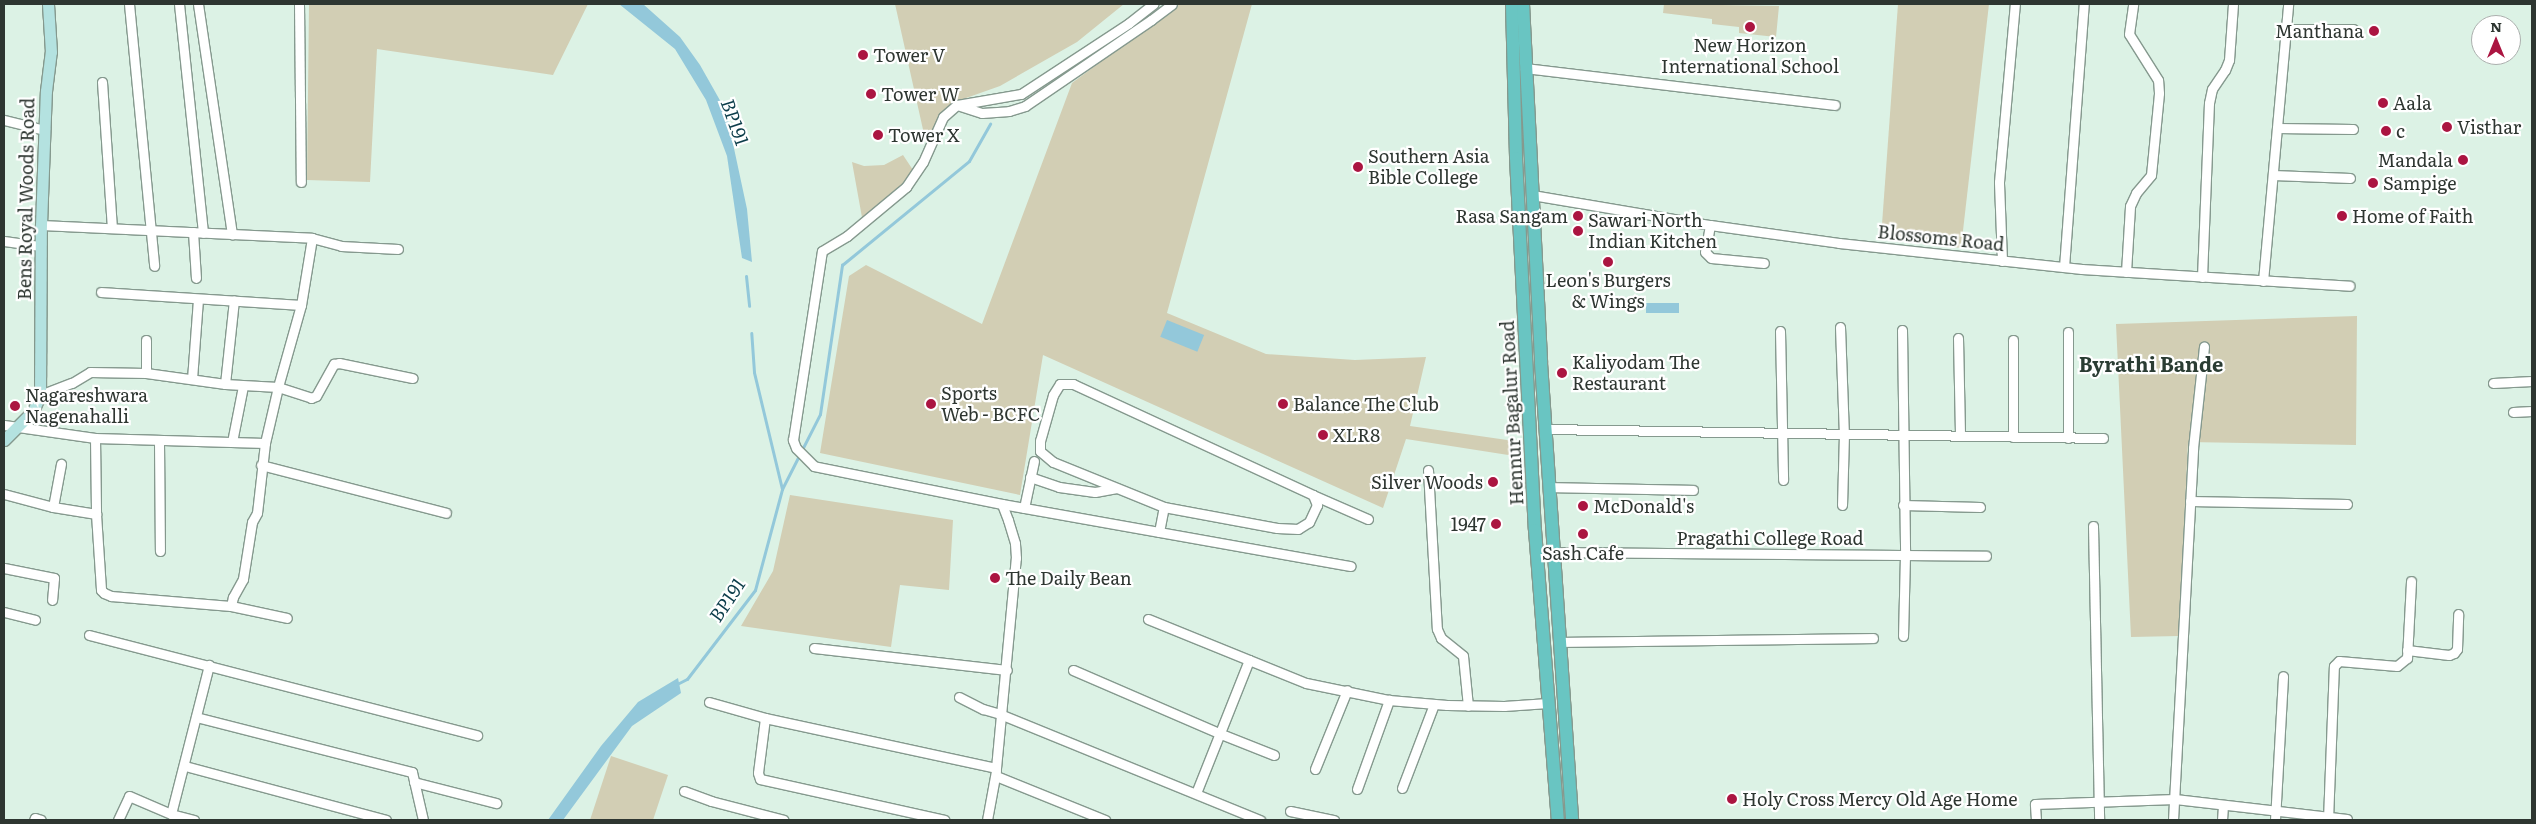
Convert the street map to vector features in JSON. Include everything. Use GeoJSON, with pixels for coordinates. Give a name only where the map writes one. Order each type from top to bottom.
{"type":"FeatureCollection","features":[{"type":"Feature","properties":{"kind":"main road","name":"Hennur Bagalur Road"},"geometry":{"type":"LineString","coordinates":[[1512,4],[1516,158],[1535,530],[1558,820]]}},
{"type":"Feature","properties":{"kind":"main road","name":"Hennur Bagalur Road"},"geometry":{"type":"LineString","coordinates":[[1523,4],[1545,429],[1572,820]]}},
{"type":"Feature","properties":{"kind":"main road"},"geometry":{"type":"LineString","coordinates":[[1516,158],[1530,158]]}},
{"type":"Feature","properties":{"kind":"street","name":"Bens Royal Woods Road"},"geometry":{"type":"LineString","coordinates":[[40,394],[41,225],[51,52],[48,4]]}},
{"type":"Feature","properties":{"kind":"street"},"geometry":{"type":"LineString","coordinates":[[130,4],[149,230],[154,266]]}},
{"type":"Feature","properties":{"kind":"street"},"geometry":{"type":"LineString","coordinates":[[179,4],[203,233]]}},
{"type":"Feature","properties":{"kind":"street"},"geometry":{"type":"LineString","coordinates":[[198,4],[232,234]]}},
{"type":"Feature","properties":{"kind":"street"},"geometry":{"type":"LineString","coordinates":[[299,4],[301,182]]}},
{"type":"Feature","properties":{"kind":"street"},"geometry":{"type":"LineString","coordinates":[[1153,4],[1129,23],[1021,94],[957,105],[943,117],[923,162],[906,187],[847,236],[822,251],[793,440],[796,448],[804,458],[814,466],[1002,504],[1351,566]]}},
{"type":"Feature","properties":{"kind":"street"},"geometry":{"type":"LineString","coordinates":[[957,105],[982,113],[1009,111],[1026,106],[1172,4]]}},
{"type":"Feature","properties":{"kind":"street"},"geometry":{"type":"LineString","coordinates":[[2002,261],[2000,182],[2015,4]]}},
{"type":"Feature","properties":{"kind":"street"},"geometry":{"type":"LineString","coordinates":[[2064,267],[2084,4]]}},
{"type":"Feature","properties":{"kind":"street"},"geometry":{"type":"LineString","coordinates":[[2126,272],[2130,206],[2136,193],[2151,175],[2159,93],[2158,80],[2129,34],[2133,4]]}},
{"type":"Feature","properties":{"kind":"street"},"geometry":{"type":"LineString","coordinates":[[2202,277],[2209,103],[2212,89],[2226,70],[2229,60],[2233,4]]}},
{"type":"Feature","properties":{"kind":"street"},"geometry":{"type":"LineString","coordinates":[[2263,280],[2288,4]]}},
{"type":"Feature","properties":{"kind":"street"},"geometry":{"type":"LineString","coordinates":[[2286,28],[2353,29]]}},
{"type":"Feature","properties":{"kind":"street"},"geometry":{"type":"LineString","coordinates":[[1525,68],[1835,106]]}},
{"type":"Feature","properties":{"kind":"street"},"geometry":{"type":"LineString","coordinates":[[102,82],[112,228]]}},
{"type":"Feature","properties":{"kind":"street"},"geometry":{"type":"LineString","coordinates":[[4,120],[45,130]]}},
{"type":"Feature","properties":{"kind":"street"},"geometry":{"type":"LineString","coordinates":[[2277,128],[2353,129]]}},
{"type":"Feature","properties":{"kind":"street"},"geometry":{"type":"LineString","coordinates":[[2273,176],[2350,178]]}},
{"type":"Feature","properties":{"kind":"street","name":"Blossoms Road"},"geometry":{"type":"LineString","coordinates":[[1532,195],[1710,226],[1839,243],[2064,267],[2349,286]]}},
{"type":"Feature","properties":{"kind":"street"},"geometry":{"type":"LineString","coordinates":[[41,225],[312,238],[341,246],[398,249]]}},
{"type":"Feature","properties":{"kind":"street"},"geometry":{"type":"LineString","coordinates":[[1710,226],[1706,252],[1710,258],[1764,263]]}},
{"type":"Feature","properties":{"kind":"street"},"geometry":{"type":"LineString","coordinates":[[193,232],[196,278]]}},
{"type":"Feature","properties":{"kind":"street"},"geometry":{"type":"LineString","coordinates":[[231,606],[233,597],[243,579],[252,522],[257,513],[265,444],[278,387],[301,305],[312,238]]}},
{"type":"Feature","properties":{"kind":"street"},"geometry":{"type":"LineString","coordinates":[[4,241],[42,246]]}},
{"type":"Feature","properties":{"kind":"street"},"geometry":{"type":"LineString","coordinates":[[101,292],[301,305]]}},
{"type":"Feature","properties":{"kind":"street"},"geometry":{"type":"LineString","coordinates":[[192,379],[198,299]]}},
{"type":"Feature","properties":{"kind":"street"},"geometry":{"type":"LineString","coordinates":[[225,384],[234,300]]}},
{"type":"Feature","properties":{"kind":"street"},"geometry":{"type":"LineString","coordinates":[[1840,326],[1844,434],[1842,505]]}},
{"type":"Feature","properties":{"kind":"street"},"geometry":{"type":"LineString","coordinates":[[1902,330],[1905,555],[1903,636]]}},
{"type":"Feature","properties":{"kind":"street"},"geometry":{"type":"LineString","coordinates":[[1780,331],[1783,480]]}},
{"type":"Feature","properties":{"kind":"street"},"geometry":{"type":"LineString","coordinates":[[2068,332],[2068,438]]}},
{"type":"Feature","properties":{"kind":"street"},"geometry":{"type":"LineString","coordinates":[[1958,338],[1960,436]]}},
{"type":"Feature","properties":{"kind":"street"},"geometry":{"type":"LineString","coordinates":[[146,340],[146,372]]}},
{"type":"Feature","properties":{"kind":"street"},"geometry":{"type":"LineString","coordinates":[[2013,340],[2013,437]]}},
{"type":"Feature","properties":{"kind":"street"},"geometry":{"type":"LineString","coordinates":[[2174,820],[2193,448],[2204,347]]}},
{"type":"Feature","properties":{"kind":"street"},"geometry":{"type":"LineString","coordinates":[[4,440],[33,411],[40,394],[72,382],[90,372],[146,372],[225,384],[278,387],[311,398],[316,396],[334,364],[339,363],[412,378]]}},
{"type":"Feature","properties":{"kind":"street"},"geometry":{"type":"LineString","coordinates":[[2493,382],[2532,381]]}},
{"type":"Feature","properties":{"kind":"street"},"geometry":{"type":"LineString","coordinates":[[1313,495],[1317,505],[1309,522],[1298,529],[1277,528],[1164,507],[1052,462],[1040,451],[1040,441],[1052,395],[1060,384],[1073,384],[1368,519]]}},
{"type":"Feature","properties":{"kind":"street"},"geometry":{"type":"LineString","coordinates":[[232,442],[243,386]]}},
{"type":"Feature","properties":{"kind":"street"},"geometry":{"type":"LineString","coordinates":[[2512,412],[2532,411]]}},
{"type":"Feature","properties":{"kind":"street"},"geometry":{"type":"LineString","coordinates":[[4,425],[95,438],[159,442],[265,444]]}},
{"type":"Feature","properties":{"kind":"street"},"geometry":{"type":"LineString","coordinates":[[1545,429],[2103,438]]}},
{"type":"Feature","properties":{"kind":"street"},"geometry":{"type":"LineString","coordinates":[[95,438],[96,514],[101,590],[104,593],[111,596],[231,606],[286,618]]}},
{"type":"Feature","properties":{"kind":"street"},"geometry":{"type":"LineString","coordinates":[[159,442],[160,551]]}},
{"type":"Feature","properties":{"kind":"street"},"geometry":{"type":"LineString","coordinates":[[1024,508],[1034,461]]}},
{"type":"Feature","properties":{"kind":"street"},"geometry":{"type":"LineString","coordinates":[[53,507],[61,464]]}},
{"type":"Feature","properties":{"kind":"street"},"geometry":{"type":"LineString","coordinates":[[262,465],[446,513]]}},
{"type":"Feature","properties":{"kind":"street"},"geometry":{"type":"LineString","coordinates":[[1428,470],[1437,629],[1441,638],[1464,656],[1468,706]]}},
{"type":"Feature","properties":{"kind":"street"},"geometry":{"type":"LineString","coordinates":[[1030,478],[1059,487],[1095,492],[1117,488]]}},
{"type":"Feature","properties":{"kind":"street"},"geometry":{"type":"LineString","coordinates":[[1549,487],[1693,490]]}},
{"type":"Feature","properties":{"kind":"street"},"geometry":{"type":"LineString","coordinates":[[4,494],[53,507],[96,514]]}},
{"type":"Feature","properties":{"kind":"street"},"geometry":{"type":"LineString","coordinates":[[2190,501],[2347,504]]}},
{"type":"Feature","properties":{"kind":"street"},"geometry":{"type":"LineString","coordinates":[[986,820],[996,772],[1016,558],[1015,543],[1002,504]]}},
{"type":"Feature","properties":{"kind":"street"},"geometry":{"type":"LineString","coordinates":[[1903,505],[1980,507]]}},
{"type":"Feature","properties":{"kind":"street"},"geometry":{"type":"LineString","coordinates":[[1158,532],[1164,507]]}},
{"type":"Feature","properties":{"kind":"street"},"geometry":{"type":"LineString","coordinates":[[2092,526],[2099,820]]}},
{"type":"Feature","properties":{"kind":"street","name":"Pragathi College Road"},"geometry":{"type":"LineString","coordinates":[[1554,552],[1986,556]]}},
{"type":"Feature","properties":{"kind":"street"},"geometry":{"type":"LineString","coordinates":[[4,568],[54,578],[52,600]]}},
{"type":"Feature","properties":{"kind":"street"},"geometry":{"type":"LineString","coordinates":[[2328,819],[2334,666],[2339,661],[2397,666],[2407,658],[2411,581]]}},
{"type":"Feature","properties":{"kind":"street"},"geometry":{"type":"LineString","coordinates":[[4,612],[35,620]]}},
{"type":"Feature","properties":{"kind":"street"},"geometry":{"type":"LineString","coordinates":[[2407,650],[2450,656],[2457,650],[2458,614]]}},
{"type":"Feature","properties":{"kind":"street"},"geometry":{"type":"LineString","coordinates":[[1148,619],[1306,683],[1340,691],[1347,690],[1389,700],[1468,706],[1548,703]]}},
{"type":"Feature","properties":{"kind":"street"},"geometry":{"type":"LineString","coordinates":[[89,634],[349,704],[477,735]]}},
{"type":"Feature","properties":{"kind":"street"},"geometry":{"type":"LineString","coordinates":[[1560,642],[1873,638]]}},
{"type":"Feature","properties":{"kind":"street"},"geometry":{"type":"LineString","coordinates":[[814,648],[1007,670]]}},
{"type":"Feature","properties":{"kind":"street"},"geometry":{"type":"LineString","coordinates":[[1196,794],[1249,660]]}},
{"type":"Feature","properties":{"kind":"street"},"geometry":{"type":"LineString","coordinates":[[171,814],[209,665]]}},
{"type":"Feature","properties":{"kind":"street"},"geometry":{"type":"LineString","coordinates":[[1073,670],[1221,734],[1274,754]]}},
{"type":"Feature","properties":{"kind":"street"},"geometry":{"type":"LineString","coordinates":[[2275,816],[2282,676]]}},
{"type":"Feature","properties":{"kind":"street"},"geometry":{"type":"LineString","coordinates":[[1315,769],[1347,690]]}},
{"type":"Feature","properties":{"kind":"street"},"geometry":{"type":"LineString","coordinates":[[959,697],[983,709],[1000,714],[1260,820]]}},
{"type":"Feature","properties":{"kind":"street"},"geometry":{"type":"LineString","coordinates":[[1357,789],[1389,700]]}},
{"type":"Feature","properties":{"kind":"street"},"geometry":{"type":"LineString","coordinates":[[709,702],[765,718],[996,772],[1105,820]]}},
{"type":"Feature","properties":{"kind":"street"},"geometry":{"type":"LineString","coordinates":[[1402,788],[1434,704]]}},
{"type":"Feature","properties":{"kind":"street"},"geometry":{"type":"LineString","coordinates":[[196,717],[412,772],[422,820]]}},
{"type":"Feature","properties":{"kind":"street"},"geometry":{"type":"LineString","coordinates":[[765,718],[758,773],[760,779],[946,820]]}},
{"type":"Feature","properties":{"kind":"street"},"geometry":{"type":"LineString","coordinates":[[184,766],[386,820]]}},
{"type":"Feature","properties":{"kind":"street"},"geometry":{"type":"LineString","coordinates":[[414,782],[496,803]]}},
{"type":"Feature","properties":{"kind":"street"},"geometry":{"type":"LineString","coordinates":[[684,791],[711,801],[784,820]]}},
{"type":"Feature","properties":{"kind":"street"},"geometry":{"type":"LineString","coordinates":[[118,820],[129,796],[171,814],[194,820]]}},
{"type":"Feature","properties":{"kind":"street"},"geometry":{"type":"LineString","coordinates":[[2036,820],[2035,804],[2175,799],[2223,805],[2275,816],[2347,819]]}},
{"type":"Feature","properties":{"kind":"street"},"geometry":{"type":"LineString","coordinates":[[2222,820],[2223,805]]}},
{"type":"Feature","properties":{"kind":"street"},"geometry":{"type":"LineString","coordinates":[[1290,811],[1334,820]]}},
{"type":"Feature","properties":{"kind":"street"},"geometry":{"type":"LineString","coordinates":[[34,820],[35,818],[41,820]]}},
{"type":"Feature","properties":{"kind":"shaded area"},"geometry":{"type":"Polygon","coordinates":[[[309,4],[588,4],[553,75],[377,49],[370,182],[307,180],[309,4]]]}},
{"type":"Feature","properties":{"kind":"shaded area"},"geometry":{"type":"Polygon","coordinates":[[[895,4],[1124,4],[1077,42],[1000,86],[952,103],[928,152],[895,4]]]}},
{"type":"Feature","properties":{"kind":"shaded area"},"geometry":{"type":"Polygon","coordinates":[[[1178,4],[1252,4],[1167,313],[1266,354],[1355,360],[1426,357],[1410,426],[1521,442],[1521,457],[1406,439],[1383,508],[1043,355],[1020,495],[820,453],[849,276],[866,265],[982,324],[1072,83],[1178,4]]]}},
{"type":"Feature","properties":{"kind":"shaded area"},"geometry":{"type":"Polygon","coordinates":[[[1664,4],[1779,6],[1776,37],[1739,33],[1739,27],[1712,24],[1712,19],[1663,13],[1664,4]]]}},
{"type":"Feature","properties":{"kind":"shaded area"},"geometry":{"type":"Polygon","coordinates":[[[1898,4],[1989,4],[1961,248],[1881,238],[1898,4]]]}},
{"type":"Feature","properties":{"kind":"shaded area"},"geometry":{"type":"Polygon","coordinates":[[[903,155],[915,173],[863,223],[852,162],[864,166],[884,165],[903,155]]]}},
{"type":"Feature","properties":{"kind":"shaded area"},"geometry":{"type":"Polygon","coordinates":[[[2357,316],[2356,445],[2188,442],[2179,636],[2131,637],[2116,324],[2357,316]]]}},
{"type":"Feature","properties":{"kind":"shaded area"},"geometry":{"type":"Polygon","coordinates":[[[790,495],[953,520],[949,590],[900,585],[891,647],[741,626],[773,571],[790,495]]]}},
{"type":"Feature","properties":{"kind":"shaded area"},"geometry":{"type":"Polygon","coordinates":[[[611,756],[668,775],[653,820],[590,820],[611,756]]]}},
{"type":"Feature","properties":{"kind":"water"},"geometry":{"type":"Polygon","coordinates":[[[619,4],[643,4],[680,37],[700,65],[726,111],[747,209],[752,262],[742,258],[727,156],[706,100],[675,49],[619,4]]]}},
{"type":"Feature","properties":{"kind":"water"},"geometry":{"type":"Polygon","coordinates":[[[1646,303],[1679,303],[1679,313],[1646,313],[1646,303]]]}},
{"type":"Feature","properties":{"kind":"water"},"geometry":{"type":"Polygon","coordinates":[[[1167,320],[1204,335],[1197,352],[1160,337],[1167,320]]]}},
{"type":"Feature","properties":{"kind":"water"},"geometry":{"type":"Polygon","coordinates":[[[678,678],[681,693],[632,726],[563,820],[548,820],[601,746],[638,702],[678,678]]]}},
{"type":"Feature","properties":{"kind":"waterway"},"geometry":{"type":"LineString","coordinates":[[782,489],[820,414],[842,265],[969,161],[990,124]]}},
{"type":"Feature","properties":{"kind":"waterway"},"geometry":{"type":"LineString","coordinates":[[746,276],[749,306]]}},
{"type":"Feature","properties":{"kind":"waterway","name":"BP191"},"geometry":{"type":"LineString","coordinates":[[677,684],[687,679],[755,590],[782,489],[754,372],[751,333]]}},
{"type":"Feature","properties":{"kind":"place","name":"New Horizon International School"},"geometry":{"type":"Point","coordinates":[1750,27]}},
{"type":"Feature","properties":{"kind":"place","name":"Manthana"},"geometry":{"type":"Point","coordinates":[2374,31]}},
{"type":"Feature","properties":{"kind":"place","name":"Tower V"},"geometry":{"type":"Point","coordinates":[863,55]}},
{"type":"Feature","properties":{"kind":"place","name":"Tower W"},"geometry":{"type":"Point","coordinates":[871,94]}},
{"type":"Feature","properties":{"kind":"place","name":"Aala"},"geometry":{"type":"Point","coordinates":[2383,103]}},
{"type":"Feature","properties":{"kind":"place","name":"Visthar"},"geometry":{"type":"Point","coordinates":[2447,127]}},
{"type":"Feature","properties":{"kind":"place","name":"c"},"geometry":{"type":"Point","coordinates":[2386,131]}},
{"type":"Feature","properties":{"kind":"place","name":"Tower X"},"geometry":{"type":"Point","coordinates":[878,135]}},
{"type":"Feature","properties":{"kind":"place","name":"Mandala"},"geometry":{"type":"Point","coordinates":[2463,160]}},
{"type":"Feature","properties":{"kind":"place","name":"Southern Asia Bible College"},"geometry":{"type":"Point","coordinates":[1358,167]}},
{"type":"Feature","properties":{"kind":"place","name":"Sampige"},"geometry":{"type":"Point","coordinates":[2373,183]}},
{"type":"Feature","properties":{"kind":"place","name":"Rasa Sangam"},"geometry":{"type":"Point","coordinates":[1578,216]}},
{"type":"Feature","properties":{"kind":"place","name":"Home of Faith"},"geometry":{"type":"Point","coordinates":[2342,216]}},
{"type":"Feature","properties":{"kind":"place","name":"Sawari North Indian Kitchen"},"geometry":{"type":"Point","coordinates":[1578,231]}},
{"type":"Feature","properties":{"kind":"place","name":"Leon's Burgers & Wings"},"geometry":{"type":"Point","coordinates":[1608,262]}},
{"type":"Feature","properties":{"kind":"place","name":"Kaliyodam The Restaurant"},"geometry":{"type":"Point","coordinates":[1562,373]}},
{"type":"Feature","properties":{"kind":"place","name":"Sports Web - BCFC"},"geometry":{"type":"Point","coordinates":[931,404]}},
{"type":"Feature","properties":{"kind":"place","name":"Balance The Club"},"geometry":{"type":"Point","coordinates":[1283,404]}},
{"type":"Feature","properties":{"kind":"place","name":"Nagareshwara Nagenahalli"},"geometry":{"type":"Point","coordinates":[15,406]}},
{"type":"Feature","properties":{"kind":"place","name":"XLR8"},"geometry":{"type":"Point","coordinates":[1323,435]}},
{"type":"Feature","properties":{"kind":"place","name":"Silver Woods"},"geometry":{"type":"Point","coordinates":[1493,482]}},
{"type":"Feature","properties":{"kind":"place","name":"McDonald's"},"geometry":{"type":"Point","coordinates":[1583,506]}},
{"type":"Feature","properties":{"kind":"place","name":"1947"},"geometry":{"type":"Point","coordinates":[1496,524]}},
{"type":"Feature","properties":{"kind":"place","name":"Sash Cafe"},"geometry":{"type":"Point","coordinates":[1583,534]}},
{"type":"Feature","properties":{"kind":"place","name":"The Daily Bean"},"geometry":{"type":"Point","coordinates":[995,578]}},
{"type":"Feature","properties":{"kind":"place","name":"Holy Cross Mercy Old Age Home"},"geometry":{"type":"Point","coordinates":[1732,799]}},
{"type":"Feature","properties":{"kind":"district","name":"Byrathi Bande"},"geometry":{"type":"Point","coordinates":[2151,363]}}]}
